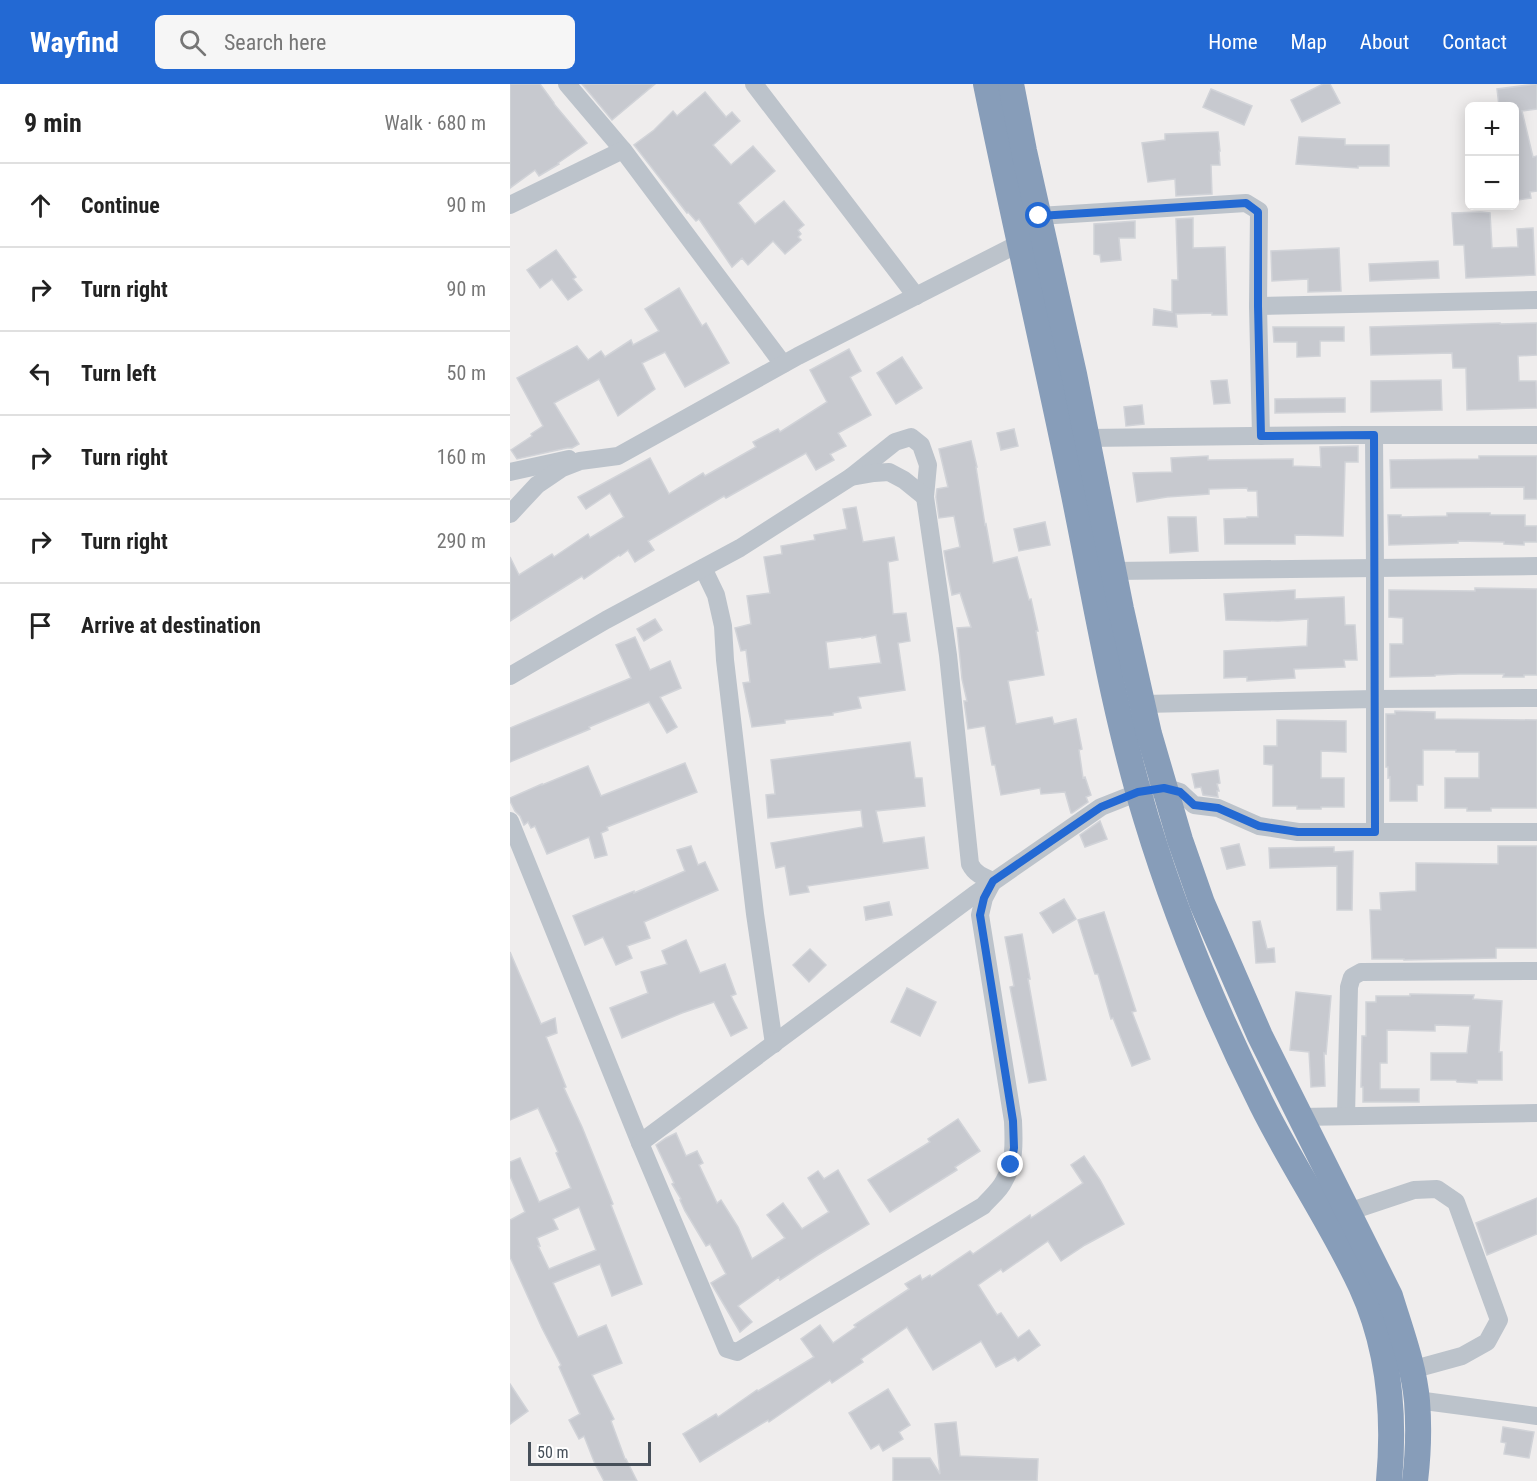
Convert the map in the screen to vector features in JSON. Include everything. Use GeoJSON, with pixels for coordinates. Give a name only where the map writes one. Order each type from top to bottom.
{"type":"FeatureCollection","features":[{"type":"Feature","properties":{"kind":"highway"},"geometry":{"type":"LineString","coordinates":[[986,84],[1118,711],[1138,792],[1164,874],[1225,1027],[1265,1111],[1362,1289],[1383,1353],[1389,1386],[1391,1419],[1389,1481]]}},
{"type":"Feature","properties":{"kind":"highway"},"geometry":{"type":"LineString","coordinates":[[1011,84],[1074,374],[1121,609],[1149,734],[1164,788],[1205,912],[1260,1036],[1390,1296],[1402,1334],[1417,1400],[1415,1481]]}},
{"type":"Feature","properties":{"kind":"street"},"geometry":{"type":"LineString","coordinates":[[567,84],[623,150],[783,364]]}},
{"type":"Feature","properties":{"kind":"street"},"geometry":{"type":"LineString","coordinates":[[754,84],[916,296]]}},
{"type":"Feature","properties":{"kind":"street"},"geometry":{"type":"LineString","coordinates":[[510,205],[623,150]]}},
{"type":"Feature","properties":{"kind":"street"},"geometry":{"type":"LineString","coordinates":[[1039,216],[1246,203],[1258,212],[1261,436]]}},
{"type":"Feature","properties":{"kind":"street"},"geometry":{"type":"LineString","coordinates":[[510,514],[537,485],[562,468],[580,461],[618,456],[783,364],[1020,243]]}},
{"type":"Feature","properties":{"kind":"street"},"geometry":{"type":"LineString","coordinates":[[1258,306],[1537,300]]}},
{"type":"Feature","properties":{"kind":"street"},"geometry":{"type":"LineString","coordinates":[[1374,435],[1375,832]]}},
{"type":"Feature","properties":{"kind":"street"},"geometry":{"type":"LineString","coordinates":[[1087,438],[1537,435]]}},
{"type":"Feature","properties":{"kind":"street"},"geometry":{"type":"LineString","coordinates":[[510,676],[740,548],[851,477],[895,441],[911,437],[921,445],[928,465],[925,497],[948,655],[970,864],[980,876],[993,881]]}},
{"type":"Feature","properties":{"kind":"street"},"geometry":{"type":"LineString","coordinates":[[510,472],[589,454],[618,456]]}},
{"type":"Feature","properties":{"kind":"street"},"geometry":{"type":"LineString","coordinates":[[851,477],[889,472],[904,480],[925,497]]}},
{"type":"Feature","properties":{"kind":"street"},"geometry":{"type":"LineString","coordinates":[[1113,571],[1537,566]]}},
{"type":"Feature","properties":{"kind":"street"},"geometry":{"type":"LineString","coordinates":[[703,568],[716,595],[723,626],[755,914],[774,1044]]}},
{"type":"Feature","properties":{"kind":"street"},"geometry":{"type":"LineString","coordinates":[[1143,704],[1537,698]]}},
{"type":"Feature","properties":{"kind":"street"},"geometry":{"type":"LineString","coordinates":[[640,1143],[993,881],[1101,807],[1138,792],[1164,788],[1180,792],[1194,805],[1218,808],[1259,826],[1298,832],[1537,832]]}},
{"type":"Feature","properties":{"kind":"street"},"geometry":{"type":"LineString","coordinates":[[510,821],[640,1143],[727,1349],[736,1352],[983,1206],[1004,1182],[1011,1165],[1014,1148],[1013,1121],[980,915],[984,898],[993,881]]}},
{"type":"Feature","properties":{"kind":"street"},"geometry":{"type":"LineString","coordinates":[[1346,1116],[1349,987],[1352,976],[1361,972],[1537,971]]}},
{"type":"Feature","properties":{"kind":"street"},"geometry":{"type":"LineString","coordinates":[[1300,1117],[1537,1113]]}},
{"type":"Feature","properties":{"kind":"street"},"geometry":{"type":"LineString","coordinates":[[1348,1212],[1414,1190],[1437,1189],[1456,1202],[1499,1320],[1487,1342],[1462,1356],[1411,1370]]}},
{"type":"Feature","properties":{"kind":"street"},"geometry":{"type":"LineString","coordinates":[[1417,1400],[1537,1416]]}},
{"type":"Feature","properties":{"kind":"building"},"geometry":{"type":"Polygon","coordinates":[[[510,84],[540,84],[587,143],[539,176],[535,170],[510,188],[510,84]]]}},
{"type":"Feature","properties":{"kind":"building"},"geometry":{"type":"Polygon","coordinates":[[[582,84],[655,84],[612,120],[582,84]]]}},
{"type":"Feature","properties":{"kind":"building"},"geometry":{"type":"Polygon","coordinates":[[[1323,84],[1330,84],[1340,103],[1302,122],[1291,100],[1323,84]]]}},
{"type":"Feature","properties":{"kind":"building"},"geometry":{"type":"Polygon","coordinates":[[[1537,84],[1537,109],[1522,111],[1533,157],[1537,156],[1537,191],[1530,192],[1531,198],[1519,200],[1519,102],[1499,102],[1497,89],[1537,84]]]}},
{"type":"Feature","properties":{"kind":"building"},"geometry":{"type":"Polygon","coordinates":[[[1211,89],[1252,106],[1244,125],[1203,107],[1211,89]]]}},
{"type":"Feature","properties":{"kind":"building"},"geometry":{"type":"Polygon","coordinates":[[[705,92],[726,117],[732,112],[740,121],[713,145],[731,165],[753,146],[775,171],[738,203],[755,224],[784,201],[804,225],[798,230],[801,234],[798,237],[801,240],[785,254],[773,241],[748,265],[742,258],[732,267],[699,219],[696,221],[687,213],[634,145],[654,130],[673,111],[677,116],[705,92]]]}},
{"type":"Feature","properties":{"kind":"building"},"geometry":{"type":"Polygon","coordinates":[[[1218,132],[1220,165],[1211,165],[1212,194],[1176,196],[1175,179],[1148,182],[1142,143],[1165,140],[1165,134],[1218,132]]]}},
{"type":"Feature","properties":{"kind":"building"},"geometry":{"type":"Polygon","coordinates":[[[1299,137],[1345,139],[1345,145],[1389,145],[1389,166],[1358,166],[1358,168],[1296,164],[1299,137]]]}},
{"type":"Feature","properties":{"kind":"building"},"geometry":{"type":"Polygon","coordinates":[[[1452,213],[1490,213],[1492,248],[1518,247],[1517,229],[1533,228],[1535,275],[1466,278],[1464,245],[1454,245],[1452,213]]]}},
{"type":"Feature","properties":{"kind":"building"},"geometry":{"type":"Polygon","coordinates":[[[1193,218],[1193,248],[1225,247],[1227,315],[1176,314],[1177,327],[1153,325],[1154,309],[1172,312],[1172,280],[1178,280],[1176,219],[1193,218]]]}},
{"type":"Feature","properties":{"kind":"building"},"geometry":{"type":"Polygon","coordinates":[[[1135,221],[1135,238],[1119,238],[1121,260],[1101,262],[1100,255],[1094,254],[1094,224],[1135,221]]]}},
{"type":"Feature","properties":{"kind":"building"},"geometry":{"type":"Polygon","coordinates":[[[1339,248],[1341,291],[1308,292],[1308,279],[1272,281],[1271,251],[1339,248]]]}},
{"type":"Feature","properties":{"kind":"building"},"geometry":{"type":"Polygon","coordinates":[[[556,250],[576,277],[573,279],[582,290],[568,300],[552,279],[540,288],[527,270],[556,250]]]}},
{"type":"Feature","properties":{"kind":"building"},"geometry":{"type":"Polygon","coordinates":[[[1438,261],[1439,278],[1370,281],[1369,264],[1438,261]]]}},
{"type":"Feature","properties":{"kind":"building"},"geometry":{"type":"Polygon","coordinates":[[[679,288],[702,326],[706,323],[729,363],[685,387],[665,352],[642,363],[655,389],[618,416],[599,379],[554,403],[579,444],[572,448],[517,459],[511,450],[543,426],[517,378],[577,346],[588,360],[601,351],[605,357],[631,340],[633,345],[659,331],[645,309],[679,288]]]}},
{"type":"Feature","properties":{"kind":"building"},"geometry":{"type":"Polygon","coordinates":[[[1537,323],[1537,355],[1518,356],[1519,381],[1536,381],[1537,408],[1467,410],[1466,368],[1453,368],[1452,353],[1371,355],[1370,327],[1537,323]]]}},
{"type":"Feature","properties":{"kind":"building"},"geometry":{"type":"Polygon","coordinates":[[[1273,327],[1344,327],[1344,341],[1320,341],[1320,356],[1297,357],[1297,342],[1274,342],[1273,327]]]}},
{"type":"Feature","properties":{"kind":"building"},"geometry":{"type":"Polygon","coordinates":[[[849,349],[861,371],[850,377],[871,415],[838,433],[846,446],[830,454],[834,460],[816,470],[806,453],[726,498],[724,496],[648,541],[654,550],[635,562],[628,550],[584,579],[582,576],[510,621],[510,557],[519,575],[552,554],[554,557],[588,534],[590,538],[624,517],[610,493],[586,509],[578,497],[650,458],[669,494],[703,473],[705,476],[756,447],[753,442],[778,429],[780,432],[827,402],[810,370],[849,349]]]}},
{"type":"Feature","properties":{"kind":"building"},"geometry":{"type":"Polygon","coordinates":[[[902,357],[922,388],[896,404],[877,373],[902,357]]]}},
{"type":"Feature","properties":{"kind":"building"},"geometry":{"type":"Polygon","coordinates":[[[1227,380],[1230,403],[1214,404],[1211,381],[1227,380]]]}},
{"type":"Feature","properties":{"kind":"building"},"geometry":{"type":"Polygon","coordinates":[[[1441,380],[1442,410],[1371,412],[1371,381],[1441,380]]]}},
{"type":"Feature","properties":{"kind":"building"},"geometry":{"type":"Polygon","coordinates":[[[1345,398],[1345,412],[1275,413],[1275,399],[1345,398]]]}},
{"type":"Feature","properties":{"kind":"building"},"geometry":{"type":"Polygon","coordinates":[[[1142,405],[1144,424],[1126,426],[1124,407],[1142,405]]]}},
{"type":"Feature","properties":{"kind":"building"},"geometry":{"type":"Polygon","coordinates":[[[1014,429],[1018,446],[1001,450],[997,433],[1014,429]]]}},
{"type":"Feature","properties":{"kind":"building"},"geometry":{"type":"Polygon","coordinates":[[[971,441],[993,563],[1017,557],[1029,600],[1031,599],[1038,631],[1036,631],[1044,675],[1008,681],[1016,724],[1052,717],[1054,724],[1076,719],[1082,749],[1079,750],[1083,778],[1085,777],[1091,795],[1086,797],[1088,802],[1072,813],[1065,792],[1041,794],[1040,788],[1001,795],[995,765],[992,765],[985,726],[968,729],[964,701],[967,701],[962,679],[957,628],[971,627],[960,593],[952,595],[944,551],[960,547],[954,516],[939,518],[936,497],[937,489],[948,487],[939,449],[971,441]]]}},
{"type":"Feature","properties":{"kind":"building"},"geometry":{"type":"Polygon","coordinates":[[[1358,446],[1358,462],[1345,462],[1343,536],[1295,535],[1295,544],[1225,544],[1224,519],[1258,517],[1257,491],[1248,491],[1247,488],[1209,489],[1209,494],[1137,502],[1133,473],[1172,472],[1171,458],[1208,456],[1208,460],[1293,459],[1293,466],[1321,467],[1320,447],[1358,446]]]}},
{"type":"Feature","properties":{"kind":"building"},"geometry":{"type":"Polygon","coordinates":[[[1479,456],[1537,456],[1537,499],[1524,499],[1524,487],[1391,488],[1390,460],[1479,459],[1479,456]]]}},
{"type":"Feature","properties":{"kind":"building"},"geometry":{"type":"Polygon","coordinates":[[[856,507],[863,542],[894,537],[898,560],[888,562],[893,614],[906,613],[910,641],[898,643],[905,690],[858,697],[861,708],[833,713],[833,715],[785,720],[785,723],[752,727],[743,683],[750,682],[746,650],[741,651],[735,628],[751,624],[747,596],[770,593],[764,557],[782,554],[781,546],[815,540],[814,535],[847,529],[843,509],[856,507]],[[876,635],[826,642],[829,669],[881,663],[876,635]]]}},
{"type":"Feature","properties":{"kind":"building"},"geometry":{"type":"Polygon","coordinates":[[[1447,513],[1525,515],[1525,526],[1537,526],[1537,542],[1524,542],[1524,545],[1458,541],[1458,543],[1389,545],[1388,515],[1447,516],[1447,513]]]}},
{"type":"Feature","properties":{"kind":"building"},"geometry":{"type":"Polygon","coordinates":[[[1168,517],[1196,517],[1198,551],[1170,553],[1168,517]]]}},
{"type":"Feature","properties":{"kind":"building"},"geometry":{"type":"Polygon","coordinates":[[[1045,522],[1050,545],[1019,551],[1014,529],[1045,522]]]}},
{"type":"Feature","properties":{"kind":"building"},"geometry":{"type":"Polygon","coordinates":[[[1475,588],[1537,589],[1537,675],[1503,677],[1504,674],[1459,674],[1390,677],[1390,644],[1403,644],[1403,618],[1389,617],[1389,590],[1475,591],[1475,588]]]}},
{"type":"Feature","properties":{"kind":"building"},"geometry":{"type":"Polygon","coordinates":[[[1295,590],[1295,599],[1344,597],[1345,625],[1355,625],[1357,660],[1344,660],[1345,667],[1294,669],[1295,678],[1247,681],[1247,677],[1224,678],[1224,651],[1307,646],[1308,619],[1226,620],[1224,594],[1295,590]]]}},
{"type":"Feature","properties":{"kind":"building"},"geometry":{"type":"Polygon","coordinates":[[[655,619],[662,630],[644,641],[637,629],[655,619]]]}},
{"type":"Feature","properties":{"kind":"building"},"geometry":{"type":"Polygon","coordinates":[[[635,637],[650,670],[670,661],[681,688],[660,697],[677,727],[667,733],[649,702],[510,762],[510,728],[631,678],[616,645],[635,637]]]}},
{"type":"Feature","properties":{"kind":"building"},"geometry":{"type":"Polygon","coordinates":[[[1395,711],[1435,712],[1435,719],[1537,720],[1537,808],[1491,808],[1491,811],[1467,811],[1467,808],[1445,808],[1445,778],[1479,778],[1479,752],[1456,752],[1456,750],[1423,750],[1423,785],[1417,785],[1417,801],[1390,801],[1390,777],[1388,778],[1388,767],[1386,767],[1386,714],[1395,714],[1395,711]]]}},
{"type":"Feature","properties":{"kind":"building"},"geometry":{"type":"Polygon","coordinates":[[[1277,720],[1346,721],[1346,752],[1321,751],[1321,778],[1344,778],[1344,807],[1297,809],[1297,806],[1273,806],[1273,765],[1264,764],[1264,746],[1277,746],[1277,720]]]}},
{"type":"Feature","properties":{"kind":"building"},"geometry":{"type":"Polygon","coordinates":[[[910,742],[915,778],[922,778],[925,806],[876,811],[883,843],[924,837],[928,868],[807,886],[809,892],[790,895],[785,866],[776,868],[771,843],[863,827],[861,810],[768,818],[766,795],[775,794],[771,760],[910,742]]]}},
{"type":"Feature","properties":{"kind":"building"},"geometry":{"type":"Polygon","coordinates":[[[685,763],[697,792],[607,827],[608,830],[601,833],[607,855],[595,858],[589,837],[547,854],[535,826],[531,828],[528,822],[524,825],[510,801],[510,798],[588,766],[601,796],[685,763]]]}},
{"type":"Feature","properties":{"kind":"building"},"geometry":{"type":"Polygon","coordinates":[[[1218,770],[1220,783],[1217,784],[1218,797],[1203,795],[1201,787],[1195,788],[1192,774],[1218,770]]]}},
{"type":"Feature","properties":{"kind":"building"},"geometry":{"type":"Polygon","coordinates":[[[1100,821],[1107,839],[1085,847],[1080,835],[1100,821]]]}},
{"type":"Feature","properties":{"kind":"building"},"geometry":{"type":"Polygon","coordinates":[[[1239,844],[1245,865],[1227,869],[1221,848],[1239,844]]]}},
{"type":"Feature","properties":{"kind":"building"},"geometry":{"type":"Polygon","coordinates":[[[691,846],[698,865],[705,862],[718,890],[644,922],[650,938],[627,946],[632,958],[616,965],[603,937],[585,945],[573,916],[685,871],[677,850],[691,846]]]}},
{"type":"Feature","properties":{"kind":"building"},"geometry":{"type":"Polygon","coordinates":[[[1498,846],[1537,846],[1537,948],[1496,948],[1496,958],[1372,959],[1370,910],[1381,910],[1380,893],[1416,891],[1416,863],[1498,864],[1498,846]]]}},
{"type":"Feature","properties":{"kind":"building"},"geometry":{"type":"Polygon","coordinates":[[[1334,847],[1334,852],[1353,851],[1352,910],[1337,910],[1337,866],[1270,868],[1269,848],[1334,847]]]}},
{"type":"Feature","properties":{"kind":"building"},"geometry":{"type":"Polygon","coordinates":[[[1064,899],[1076,919],[1053,933],[1040,913],[1064,899]]]}},
{"type":"Feature","properties":{"kind":"building"},"geometry":{"type":"Polygon","coordinates":[[[889,902],[892,915],[866,920],[864,907],[889,902]]]}},
{"type":"Feature","properties":{"kind":"building"},"geometry":{"type":"Polygon","coordinates":[[[1104,912],[1136,1011],[1132,1012],[1150,1059],[1132,1066],[1113,1018],[1111,1019],[1098,974],[1095,974],[1078,920],[1104,912]]]}},
{"type":"Feature","properties":{"kind":"building"},"geometry":{"type":"Polygon","coordinates":[[[1260,921],[1267,949],[1274,948],[1275,962],[1256,963],[1253,922],[1260,921]]]}},
{"type":"Feature","properties":{"kind":"building"},"geometry":{"type":"Polygon","coordinates":[[[1022,934],[1046,1080],[1029,1083],[1010,987],[1014,986],[1005,937],[1022,934]]]}},
{"type":"Feature","properties":{"kind":"building"},"geometry":{"type":"Polygon","coordinates":[[[686,940],[700,973],[725,964],[736,994],[731,996],[747,1028],[731,1036],[714,1002],[622,1038],[610,1008],[648,993],[641,972],[667,964],[662,951],[686,940]]]}},
{"type":"Feature","properties":{"kind":"building"},"geometry":{"type":"Polygon","coordinates":[[[810,949],[826,965],[809,982],[793,965],[810,949]]]}},
{"type":"Feature","properties":{"kind":"building"},"geometry":{"type":"Polygon","coordinates":[[[510,952],[541,1024],[555,1018],[557,1033],[546,1037],[566,1087],[564,1088],[613,1204],[611,1205],[642,1284],[612,1296],[600,1264],[553,1283],[578,1337],[606,1325],[622,1363],[592,1375],[614,1419],[611,1421],[625,1459],[637,1481],[604,1481],[584,1436],[579,1439],[569,1420],[580,1414],[559,1367],[561,1365],[510,1257],[510,1220],[525,1212],[510,1176],[510,1162],[520,1158],[539,1202],[571,1188],[538,1108],[510,1120],[510,952]],[[579,1207],[553,1219],[558,1229],[537,1238],[540,1246],[538,1246],[549,1269],[596,1250],[579,1207]]]}},
{"type":"Feature","properties":{"kind":"building"},"geometry":{"type":"Polygon","coordinates":[[[907,988],[936,1002],[920,1036],[891,1022],[907,988]]]}},
{"type":"Feature","properties":{"kind":"building"},"geometry":{"type":"Polygon","coordinates":[[[1296,992],[1331,996],[1326,1054],[1324,1053],[1325,1086],[1311,1087],[1309,1052],[1290,1050],[1296,992]]]}},
{"type":"Feature","properties":{"kind":"building"},"geometry":{"type":"Polygon","coordinates":[[[1410,994],[1474,995],[1473,999],[1502,1001],[1499,1052],[1502,1052],[1502,1080],[1477,1080],[1477,1083],[1431,1080],[1431,1053],[1467,1053],[1470,1026],[1435,1025],[1435,1031],[1387,1030],[1387,1063],[1380,1063],[1380,1089],[1419,1089],[1419,1102],[1363,1102],[1362,1036],[1366,1036],[1366,1002],[1376,1002],[1376,996],[1410,996],[1410,994]]]}},
{"type":"Feature","properties":{"kind":"building"},"geometry":{"type":"Polygon","coordinates":[[[958,1119],[980,1151],[955,1167],[957,1170],[890,1212],[868,1180],[930,1142],[928,1139],[958,1119]]]}},
{"type":"Feature","properties":{"kind":"building"},"geometry":{"type":"Polygon","coordinates":[[[676,1133],[686,1156],[697,1151],[703,1163],[699,1165],[717,1203],[721,1200],[738,1227],[752,1259],[785,1238],[767,1215],[783,1203],[802,1229],[829,1212],[808,1178],[818,1171],[824,1179],[838,1170],[869,1224],[780,1280],[779,1277],[738,1306],[752,1322],[740,1332],[711,1283],[726,1274],[710,1244],[706,1246],[685,1211],[656,1145],[676,1133]]]}},
{"type":"Feature","properties":{"kind":"building"},"geometry":{"type":"Polygon","coordinates":[[[1084,1156],[1124,1224],[1061,1261],[1048,1241],[1003,1272],[1001,1269],[978,1285],[997,1315],[1001,1313],[1018,1338],[1029,1330],[1040,1345],[1018,1361],[1015,1357],[996,1367],[981,1341],[933,1370],[907,1327],[861,1359],[863,1362],[832,1383],[830,1380],[769,1422],[768,1420],[700,1462],[683,1434],[716,1414],[718,1417],[757,1390],[814,1357],[801,1339],[820,1325],[833,1343],[856,1327],[854,1325],[909,1289],[905,1284],[920,1275],[922,1280],[930,1275],[931,1277],[970,1251],[973,1254],[1030,1215],[1031,1218],[1083,1183],[1071,1165],[1084,1156]]]}},
{"type":"Feature","properties":{"kind":"building"},"geometry":{"type":"Polygon","coordinates":[[[1537,1198],[1537,1234],[1487,1255],[1476,1223],[1537,1198]]]}},
{"type":"Feature","properties":{"kind":"building"},"geometry":{"type":"Polygon","coordinates":[[[510,1384],[528,1411],[510,1424],[510,1384]]]}},
{"type":"Feature","properties":{"kind":"building"},"geometry":{"type":"Polygon","coordinates":[[[888,1389],[910,1425],[899,1432],[903,1439],[883,1451],[879,1444],[871,1449],[849,1413],[888,1389]]]}},
{"type":"Feature","properties":{"kind":"building"},"geometry":{"type":"Polygon","coordinates":[[[956,1422],[960,1456],[1038,1459],[1037,1481],[893,1481],[893,1458],[930,1458],[940,1474],[935,1424],[956,1422]]]}},
{"type":"Feature","properties":{"kind":"building"},"geometry":{"type":"Polygon","coordinates":[[[1503,1427],[1534,1432],[1529,1458],[1504,1454],[1506,1443],[1501,1442],[1503,1427]]]}},
{"type":"Feature","properties":{"kind":"route"},"geometry":{"type":"LineString","coordinates":[[1011,1165],[1014,1148],[1013,1121],[980,915],[984,898],[993,881],[1101,807],[1138,792],[1164,788],[1180,792],[1194,805],[1218,808],[1259,826],[1298,832],[1375,832],[1374,435],[1261,436],[1258,212],[1246,203],[1039,216]]}}]}
